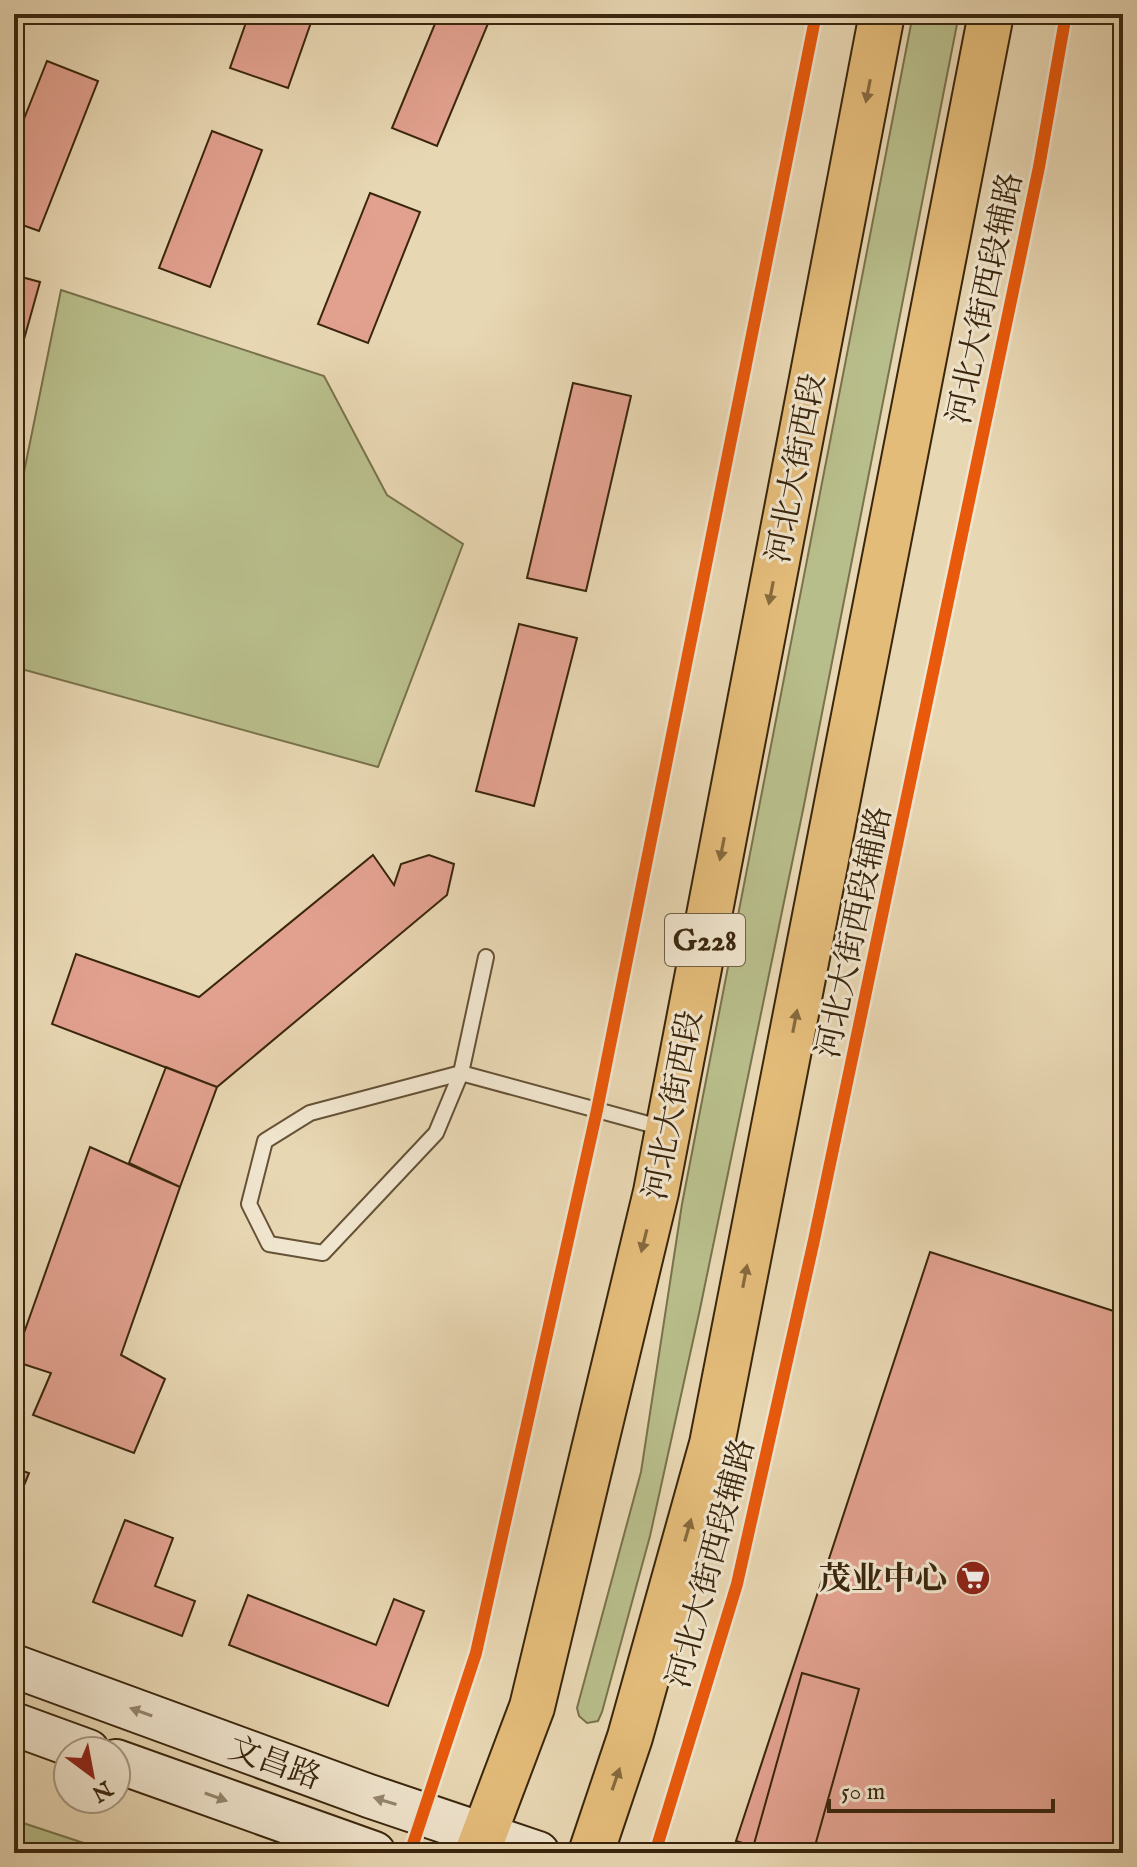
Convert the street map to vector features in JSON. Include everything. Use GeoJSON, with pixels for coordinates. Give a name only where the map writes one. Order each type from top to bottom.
{"type":"FeatureCollection","features":[{"type":"Feature","properties":{"kind":"highway","name":"河北大街西段"},"geometry":{"type":"LineString","coordinates":[[480,1843],[532,1707],[668,1129],[882,14]]}},
{"type":"Feature","properties":{"kind":"highway"},"geometry":{"type":"LineString","coordinates":[[591,1853],[630,1737],[712,1444],[991,14]]}},
{"type":"Feature","properties":{"kind":"main road","name":"文昌路"},"geometry":{"type":"LineString","coordinates":[[14,1666],[369,1796],[480,1843],[538,1853]]}},
{"type":"Feature","properties":{"kind":"main road"},"geometry":{"type":"LineString","coordinates":[[14,1724],[52,1738]]}},
{"type":"Feature","properties":{"kind":"main road","name":"文昌路"},"geometry":{"type":"LineString","coordinates":[[132,1767],[374,1853]]}},
{"type":"Feature","properties":{"kind":"lane"},"geometry":{"type":"LineString","coordinates":[[486,957],[461,1073],[436,1133],[323,1253],[269,1244],[249,1204],[265,1141],[310,1113],[394,1094],[461,1073],[668,1129]]}},
{"type":"Feature","properties":{"kind":"green space"},"geometry":{"type":"Polygon","coordinates":[[[913,14],[959,14],[804,805],[700,1309],[650,1536],[602,1712],[598,1721],[587,1723],[579,1716],[577,1708],[641,1472],[682,1204],[913,14]]]}},
{"type":"Feature","properties":{"kind":"green space"},"geometry":{"type":"Polygon","coordinates":[[[61,290],[324,376],[387,495],[463,544],[378,767],[14,667],[14,521],[61,290]]]}},
{"type":"Feature","properties":{"kind":"green space"},"geometry":{"type":"Polygon","coordinates":[[[14,1820],[114,1853],[14,1853],[14,1820]]]}},
{"type":"Feature","properties":{"kind":"building"},"geometry":{"type":"Polygon","coordinates":[[[249,14],[314,14],[288,88],[230,68],[249,14]]]}},
{"type":"Feature","properties":{"kind":"building"},"geometry":{"type":"Polygon","coordinates":[[[439,14],[492,14],[437,146],[392,128],[439,14]]]}},
{"type":"Feature","properties":{"kind":"building"},"geometry":{"type":"Polygon","coordinates":[[[47,61],[98,81],[39,231],[14,222],[14,144],[47,61]]]}},
{"type":"Feature","properties":{"kind":"building"},"geometry":{"type":"Polygon","coordinates":[[[212,131],[262,150],[210,287],[159,268],[212,131]]]}},
{"type":"Feature","properties":{"kind":"building"},"geometry":{"type":"Polygon","coordinates":[[[370,193],[420,212],[368,343],[318,324],[370,193]]]}},
{"type":"Feature","properties":{"kind":"building"},"geometry":{"type":"Polygon","coordinates":[[[14,275],[40,282],[14,375],[14,275]]]}},
{"type":"Feature","properties":{"kind":"building"},"geometry":{"type":"Polygon","coordinates":[[[573,383],[631,396],[586,591],[527,578],[573,383]]]}},
{"type":"Feature","properties":{"kind":"building"},"geometry":{"type":"Polygon","coordinates":[[[519,624],[577,638],[534,806],[476,791],[519,624]]]}},
{"type":"Feature","properties":{"kind":"building"},"geometry":{"type":"Polygon","coordinates":[[[373,855],[394,885],[401,864],[429,855],[454,864],[447,895],[217,1087],[52,1024],[76,954],[199,997],[373,855]]]}},
{"type":"Feature","properties":{"kind":"building"},"geometry":{"type":"Polygon","coordinates":[[[166,1067],[217,1087],[180,1187],[129,1163],[166,1067]]]}},
{"type":"Feature","properties":{"kind":"building"},"geometry":{"type":"Polygon","coordinates":[[[90,1147],[180,1187],[121,1355],[165,1379],[134,1453],[33,1415],[51,1373],[14,1361],[90,1147]]]}},
{"type":"Feature","properties":{"kind":"building","name":"茂业中心"},"geometry":{"type":"Polygon","coordinates":[[[930,1252],[1123,1314],[1123,1853],[774,1853],[736,1841],[930,1252]]]}},
{"type":"Feature","properties":{"kind":"building"},"geometry":{"type":"Polygon","coordinates":[[[14,1468],[29,1473],[14,1510],[14,1468]]]}},
{"type":"Feature","properties":{"kind":"building"},"geometry":{"type":"Polygon","coordinates":[[[125,1520],[173,1538],[155,1586],[195,1601],[182,1636],[93,1602],[125,1520]]]}},
{"type":"Feature","properties":{"kind":"building"},"geometry":{"type":"Polygon","coordinates":[[[248,1595],[376,1645],[394,1599],[424,1611],[388,1706],[229,1645],[248,1595]]]}},
{"type":"Feature","properties":{"kind":"building"},"geometry":{"type":"Polygon","coordinates":[[[802,1673],[859,1689],[813,1853],[786,1853],[754,1844],[802,1673]]]}},
{"type":"Feature","properties":{"kind":"cycle path"},"geometry":{"type":"LineString","coordinates":[[410,1853],[476,1653],[597,1110],[816,14]]}},
{"type":"Feature","properties":{"kind":"cycle path","name":"河北大街西段辅路"},"geometry":{"type":"LineString","coordinates":[[655,1853],[737,1584],[814,1240],[1039,167],[1066,14]]}},
{"type":"Feature","properties":{"kind":"place","name":"茂业中心"},"geometry":{"type":"Point","coordinates":[973,1578]}}]}
